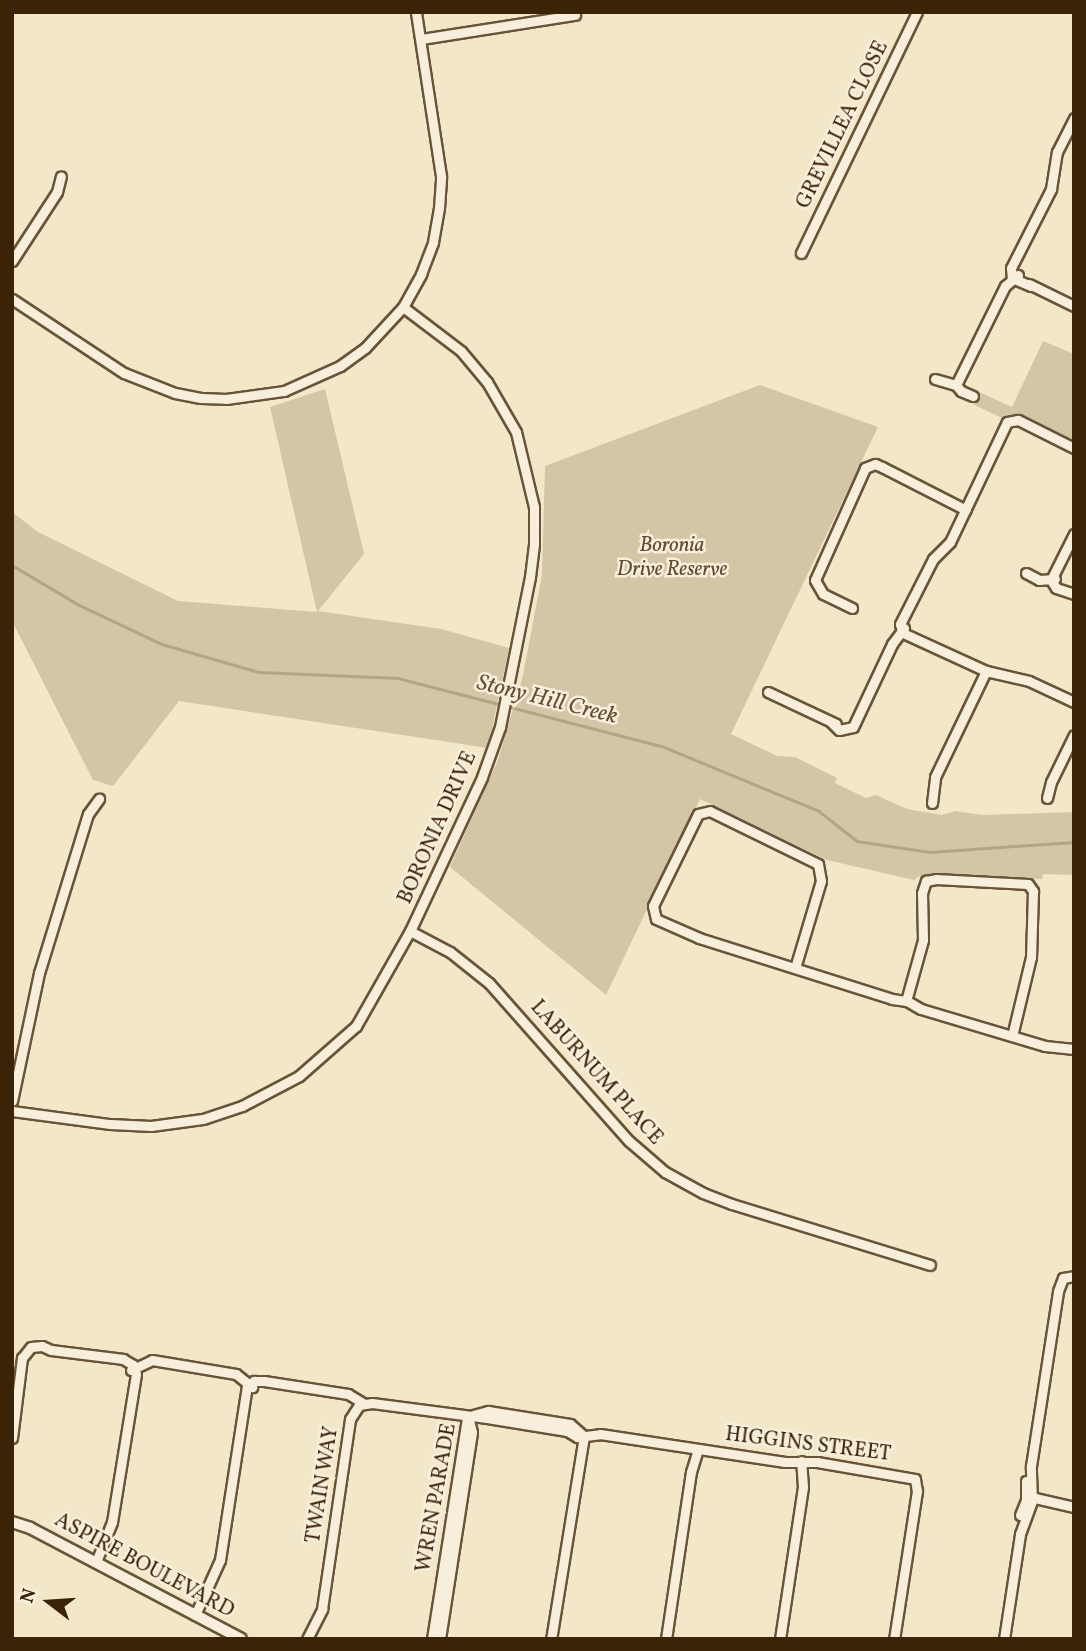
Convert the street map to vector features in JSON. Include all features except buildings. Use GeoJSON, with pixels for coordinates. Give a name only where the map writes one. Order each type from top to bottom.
{"type":"FeatureCollection","features":[{"type":"Feature","properties":{"kind":"street"},"geometry":{"type":"LineString","coordinates":[[12,299],[139,382],[175,393],[226,399],[284,391],[331,371],[366,348],[403,307],[421,274],[433,242],[439,208],[441,176],[416,12]]}},
{"type":"Feature","properties":{"kind":"street","name":"GREVILLEA CLOSE"},"geometry":{"type":"LineString","coordinates":[[801,253],[917,12]]}},
{"type":"Feature","properties":{"kind":"street"},"geometry":{"type":"LineString","coordinates":[[421,39],[575,15]]}},
{"type":"Feature","properties":{"kind":"street"},"geometry":{"type":"LineString","coordinates":[[956,385],[1005,286],[1015,276],[1019,253],[1051,189],[1057,152],[1074,118]]}},
{"type":"Feature","properties":{"kind":"street"},"geometry":{"type":"LineString","coordinates":[[12,261],[57,192],[61,176]]}},
{"type":"Feature","properties":{"kind":"street"},"geometry":{"type":"LineString","coordinates":[[1015,276],[1074,306]]}},
{"type":"Feature","properties":{"kind":"street","name":"BORONIA DRIVE"},"geometry":{"type":"LineString","coordinates":[[12,1111],[151,1126],[203,1119],[242,1106],[299,1076],[356,1026],[410,931],[482,777],[500,727],[534,544],[534,507],[516,432],[487,382],[461,351],[403,307]]}},
{"type":"Feature","properties":{"kind":"street"},"geometry":{"type":"LineString","coordinates":[[935,380],[956,385],[961,391],[974,396]]}},
{"type":"Feature","properties":{"kind":"street"},"geometry":{"type":"LineString","coordinates":[[768,692],[831,722],[845,724],[858,712],[903,628],[910,606],[933,559],[950,542],[997,445],[1011,426],[1030,427],[1074,448]]}},
{"type":"Feature","properties":{"kind":"street"},"geometry":{"type":"LineString","coordinates":[[852,608],[823,594],[815,580],[861,480],[871,471],[889,472],[966,510]]}},
{"type":"Feature","properties":{"kind":"street"},"geometry":{"type":"LineString","coordinates":[[1054,579],[1074,534]]}},
{"type":"Feature","properties":{"kind":"street"},"geometry":{"type":"LineString","coordinates":[[1026,573],[1039,580],[1054,579],[1071,593]]}},
{"type":"Feature","properties":{"kind":"street"},"geometry":{"type":"LineString","coordinates":[[903,628],[986,671],[1029,681],[1074,702]]}},
{"type":"Feature","properties":{"kind":"street"},"geometry":{"type":"LineString","coordinates":[[932,803],[935,777],[986,671]]}},
{"type":"Feature","properties":{"kind":"street"},"geometry":{"type":"LineString","coordinates":[[1047,798],[1051,782],[1074,735]]}},
{"type":"Feature","properties":{"kind":"street"},"geometry":{"type":"LineString","coordinates":[[12,1101],[39,973],[88,814],[99,799]]}},
{"type":"Feature","properties":{"kind":"street"},"geometry":{"type":"LineString","coordinates":[[792,967],[817,886],[818,871],[805,859],[721,818],[704,811],[698,814],[659,897],[659,913],[673,925],[699,937],[792,967],[885,996],[907,997],[929,1010],[1045,1046],[1074,1049]]}},
{"type":"Feature","properties":{"kind":"street"},"geometry":{"type":"LineString","coordinates":[[907,997],[923,940],[924,904],[929,887],[946,881],[1028,884],[1031,887],[1031,957],[1010,1035]]}},
{"type":"Feature","properties":{"kind":"street","name":"LABURNUM PLACE"},"geometry":{"type":"LineString","coordinates":[[410,931],[450,953],[489,983],[629,1141],[665,1172],[704,1193],[732,1204],[930,1265]]}},
{"type":"Feature","properties":{"kind":"street"},"geometry":{"type":"LineString","coordinates":[[1004,1639],[1020,1535],[1019,1519],[1030,1500],[1026,1479],[1031,1466],[1058,1291],[1062,1280],[1074,1276]]}},
{"type":"Feature","properties":{"kind":"street"},"geometry":{"type":"LineString","coordinates":[[12,1438],[22,1374],[33,1353],[51,1350],[112,1360],[132,1370]]}},
{"type":"Feature","properties":{"kind":"street"},"geometry":{"type":"LineString","coordinates":[[132,1370],[152,1360],[230,1372],[251,1386]]}},
{"type":"Feature","properties":{"kind":"street"},"geometry":{"type":"LineString","coordinates":[[93,1561],[112,1522],[132,1387],[132,1370]]}},
{"type":"Feature","properties":{"kind":"street"},"geometry":{"type":"LineString","coordinates":[[193,1614],[221,1555],[244,1394],[259,1380],[339,1394],[359,1405]]}},
{"type":"Feature","properties":{"kind":"street","name":"TWAIN WAY"},"geometry":{"type":"LineString","coordinates":[[307,1638],[322,1609],[350,1419],[359,1405],[468,1416],[488,1411],[570,1424],[580,1437]]}},
{"type":"Feature","properties":{"kind":"street","name":"WREN PARADE"},"geometry":{"type":"LineString","coordinates":[[432,1639],[468,1416]]}},
{"type":"Feature","properties":{"kind":"street","name":"WREN PARADE"},"geometry":{"type":"LineString","coordinates":[[440,1639],[472,1432],[468,1416]]}},
{"type":"Feature","properties":{"kind":"street","name":"HIGGINS STREET"},"geometry":{"type":"LineString","coordinates":[[580,1437],[600,1434],[785,1462],[806,1461],[904,1475],[916,1480],[894,1639]]}},
{"type":"Feature","properties":{"kind":"street"},"geometry":{"type":"LineString","coordinates":[[551,1639],[580,1437]]}},
{"type":"Feature","properties":{"kind":"street"},"geometry":{"type":"LineString","coordinates":[[666,1639],[695,1448]]}},
{"type":"Feature","properties":{"kind":"street"},"geometry":{"type":"LineString","coordinates":[[780,1639],[806,1461]]}},
{"type":"Feature","properties":{"kind":"street"},"geometry":{"type":"LineString","coordinates":[[1030,1500],[1074,1507]]}},
{"type":"Feature","properties":{"kind":"street","name":"ASPIRE BOULEVARD"},"geometry":{"type":"LineString","coordinates":[[12,1514],[30,1528]]}},
{"type":"Feature","properties":{"kind":"street","name":"ASPIRE BOULEVARD"},"geometry":{"type":"LineString","coordinates":[[12,1522],[30,1528],[193,1614],[225,1635],[241,1639]]}},
{"type":"Feature","properties":{"kind":"green space"},"geometry":{"type":"Polygon","coordinates":[[[1043,341],[1074,354],[1074,444],[1006,420],[973,404],[979,392],[1012,407],[1043,341]]]}},
{"type":"Feature","properties":{"kind":"green space","name":"Boronia Drive Reserve"},"geometry":{"type":"Polygon","coordinates":[[[760,385],[878,427],[731,734],[777,756],[795,757],[837,778],[835,783],[866,798],[876,795],[907,809],[942,815],[955,811],[982,815],[1074,812],[1074,875],[1043,874],[1042,879],[920,876],[914,880],[827,860],[700,799],[606,995],[450,867],[498,760],[523,675],[542,575],[545,466],[760,385]]]}},
{"type":"Feature","properties":{"kind":"green space"},"geometry":{"type":"Polygon","coordinates":[[[325,389],[364,554],[318,611],[441,629],[509,648],[488,748],[179,701],[113,786],[93,780],[12,621],[12,512],[38,532],[178,601],[317,612],[270,407],[325,389]]]}},
{"type":"Feature","properties":{"kind":"waterway","name":"Stony Hill Creek"},"geometry":{"type":"LineString","coordinates":[[12,565],[79,605],[162,644],[259,672],[398,678],[664,747],[819,811],[857,841],[930,852],[1074,842]]}}]}
